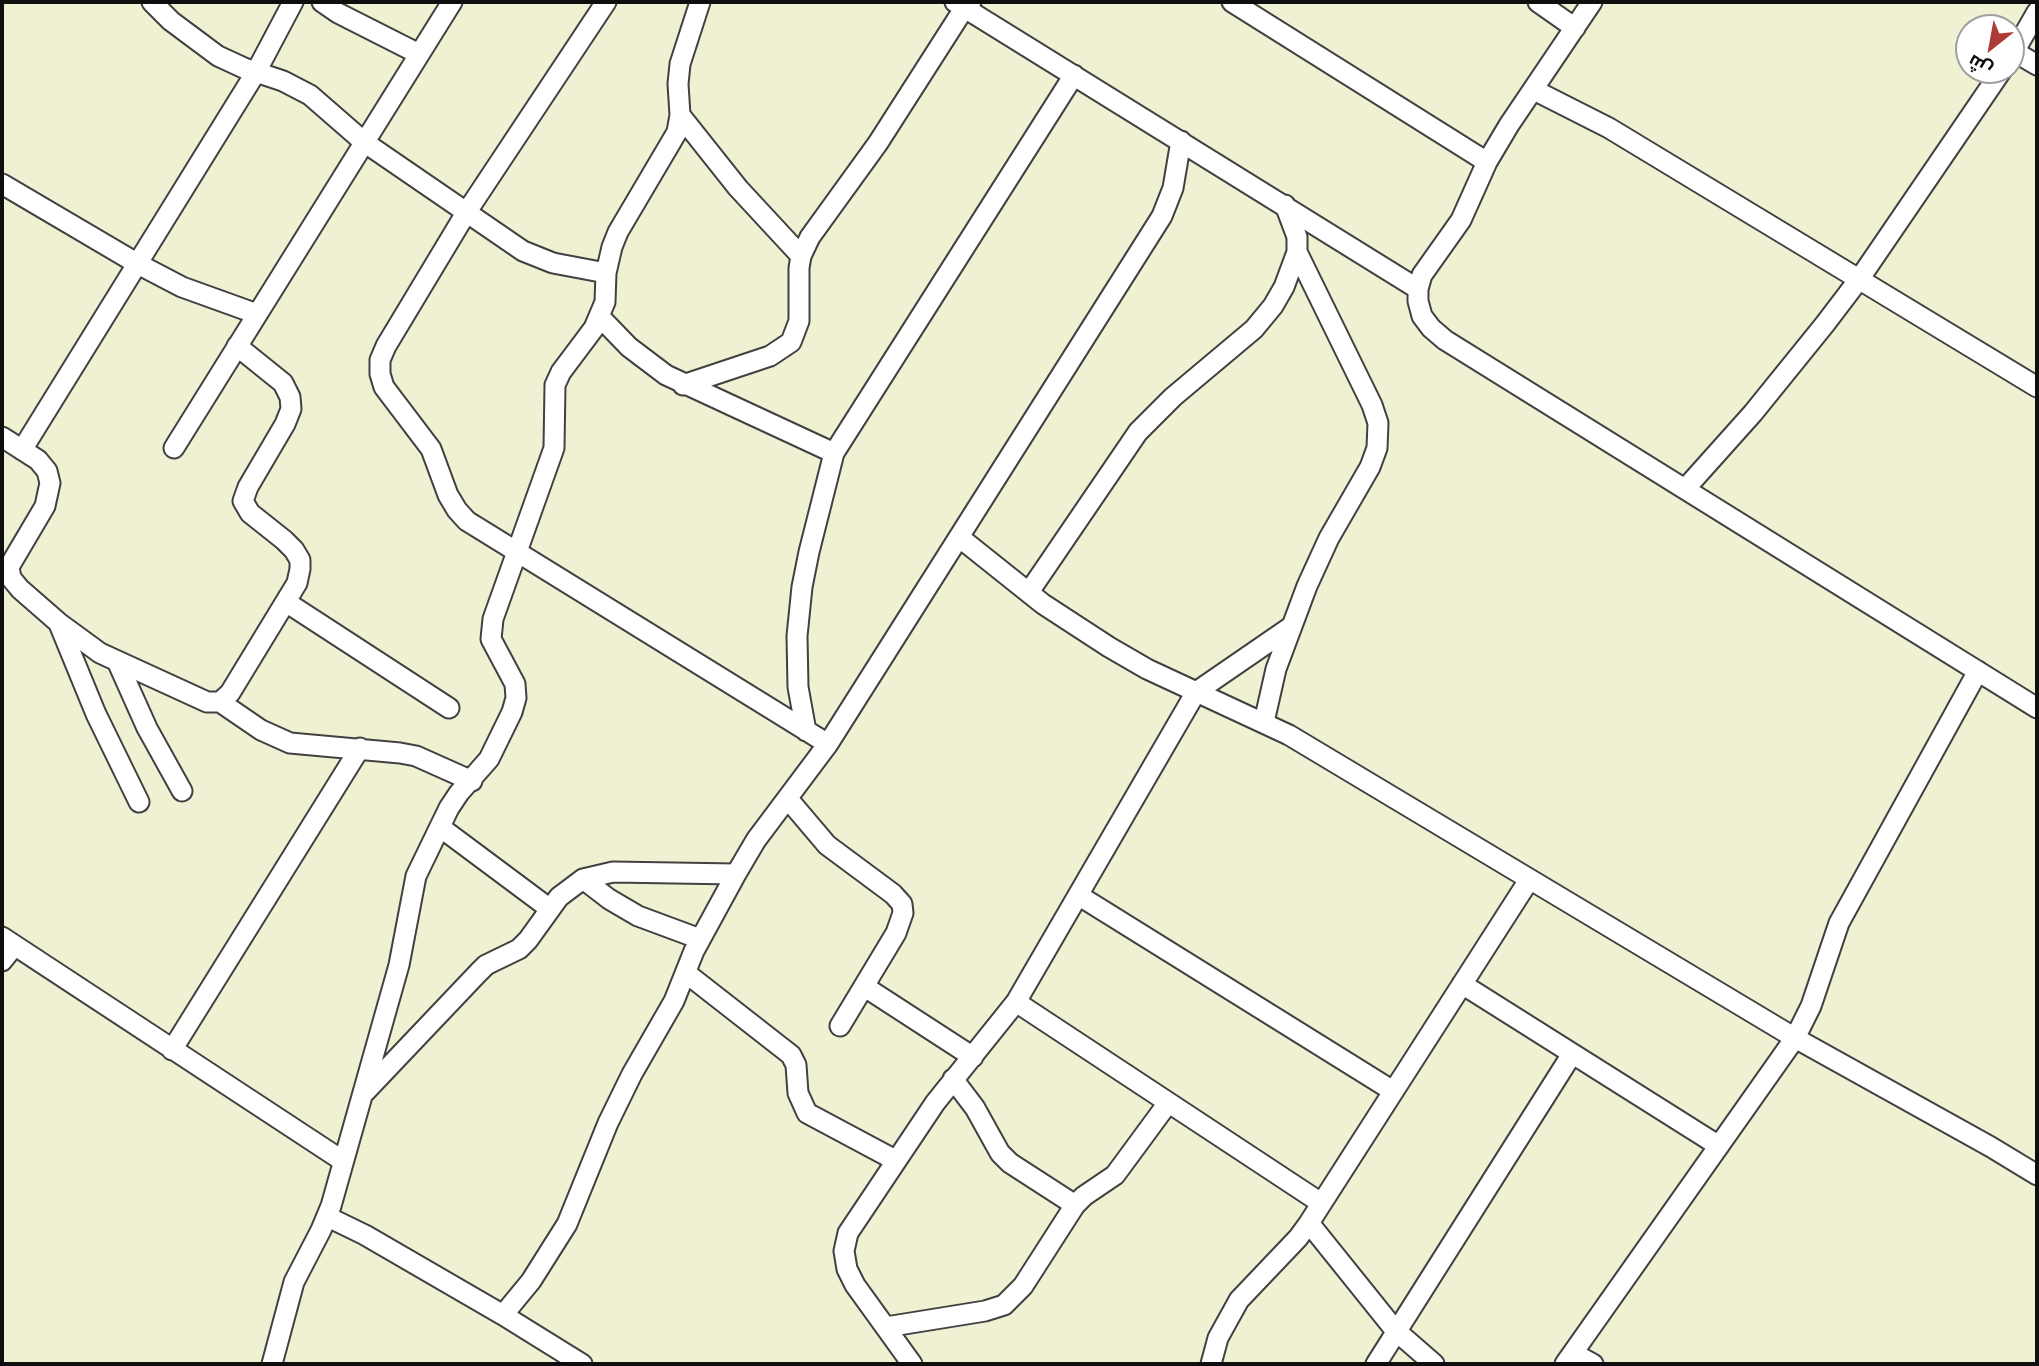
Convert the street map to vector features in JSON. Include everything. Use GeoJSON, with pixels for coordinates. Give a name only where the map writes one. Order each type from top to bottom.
{"type":"FeatureCollection","features":[{"type":"Feature","properties":{"kind":"street"},"geometry":{"type":"LineString","coordinates":[[152,2],[170,21],[218,56],[283,81],[310,95],[363,142],[523,251],[540,259],[606,273]]}},
{"type":"Feature","properties":{"kind":"street"},"geometry":{"type":"LineString","coordinates":[[22,450],[256,72],[293,2]]}},
{"type":"Feature","properties":{"kind":"street"},"geometry":{"type":"LineString","coordinates":[[322,2],[338,13],[419,54]]}},
{"type":"Feature","properties":{"kind":"street"},"geometry":{"type":"LineString","coordinates":[[174,447],[452,2]]}},
{"type":"Feature","properties":{"kind":"street"},"geometry":{"type":"LineString","coordinates":[[606,2],[466,213],[386,346],[380,360],[380,374],[384,387],[395,404],[431,449],[457,510],[467,521],[828,744]]}},
{"type":"Feature","properties":{"kind":"street"},"geometry":{"type":"LineString","coordinates":[[272,1364],[294,1282],[328,1217],[399,965],[416,876],[459,793],[481,771],[498,744],[512,712],[516,698],[515,684],[494,649],[490,629],[554,448],[555,384],[594,328],[605,302],[606,273],[618,232],[674,140],[680,115],[680,64],[700,2]]}},
{"type":"Feature","properties":{"kind":"street"},"geometry":{"type":"LineString","coordinates":[[1232,2],[1487,162]]}},
{"type":"Feature","properties":{"kind":"street"},"geometry":{"type":"LineString","coordinates":[[1538,2],[1575,28]]}},
{"type":"Feature","properties":{"kind":"street"},"geometry":{"type":"LineString","coordinates":[[1592,2],[1509,125],[1487,162],[1461,220],[1422,275],[1418,289],[1422,316],[1445,340],[2037,708]]}},
{"type":"Feature","properties":{"kind":"street"},"geometry":{"type":"LineString","coordinates":[[683,385],[770,356],[791,342],[799,321],[801,256],[810,237],[878,143],[964,4],[1418,289]]}},
{"type":"Feature","properties":{"kind":"street"},"geometry":{"type":"LineString","coordinates":[[2025,33],[2037,12]]}},
{"type":"Feature","properties":{"kind":"street"},"geometry":{"type":"LineString","coordinates":[[806,731],[798,687],[797,636],[809,552],[834,453],[1074,75]]}},
{"type":"Feature","properties":{"kind":"street"},"geometry":{"type":"LineString","coordinates":[[1685,489],[1790,369],[1860,278],[1992,84]]}},
{"type":"Feature","properties":{"kind":"street"},"geometry":{"type":"LineString","coordinates":[[1534,90],[1609,128],[2037,387]]}},
{"type":"Feature","properties":{"kind":"street"},"geometry":{"type":"LineString","coordinates":[[680,115],[738,188],[801,256]]}},
{"type":"Feature","properties":{"kind":"street"},"geometry":{"type":"LineString","coordinates":[[503,1315],[531,1281],[567,1224],[608,1123],[632,1074],[674,1001],[700,939],[756,840],[828,744],[1162,216],[1173,188],[1181,141]]}},
{"type":"Feature","properties":{"kind":"street"},"geometry":{"type":"LineString","coordinates":[[2,184],[182,287],[257,314]]}},
{"type":"Feature","properties":{"kind":"street"},"geometry":{"type":"LineString","coordinates":[[1029,592],[1138,432],[1173,397],[1254,329],[1273,306],[1284,287],[1297,253],[1297,237],[1285,205]]}},
{"type":"Feature","properties":{"kind":"street"},"geometry":{"type":"LineString","coordinates":[[1264,722],[1276,669],[1307,586],[1329,538],[1370,467],[1377,448],[1378,424],[1363,382],[1297,253]]}},
{"type":"Feature","properties":{"kind":"street"},"geometry":{"type":"LineString","coordinates":[[599,316],[637,354],[683,385],[834,453]]}},
{"type":"Feature","properties":{"kind":"street"},"geometry":{"type":"LineString","coordinates":[[220,702],[230,693],[297,583],[300,560],[284,540],[250,513],[243,501],[291,409],[290,397],[283,383],[237,346]]}},
{"type":"Feature","properties":{"kind":"street"},"geometry":{"type":"LineString","coordinates":[[2,438],[38,460],[47,471],[50,483],[50,494],[45,506],[9,567],[11,578],[58,623],[90,647],[207,702],[220,702],[261,730],[290,743],[360,748],[416,757],[472,781]]}},
{"type":"Feature","properties":{"kind":"street"},"geometry":{"type":"LineString","coordinates":[[959,537],[1043,604],[1109,647],[1147,669],[1264,722],[1316,750],[1795,1038],[2037,1175]]}},
{"type":"Feature","properties":{"kind":"street"},"geometry":{"type":"LineString","coordinates":[[286,602],[449,708]]}},
{"type":"Feature","properties":{"kind":"street"},"geometry":{"type":"LineString","coordinates":[[58,623],[96,714],[139,802]]}},
{"type":"Feature","properties":{"kind":"street"},"geometry":{"type":"LineString","coordinates":[[912,1364],[855,1285],[847,1269],[844,1251],[848,1233],[895,1160],[953,1079],[1016,1002],[1196,692],[1292,626]]}},
{"type":"Feature","properties":{"kind":"street"},"geometry":{"type":"LineString","coordinates":[[117,661],[147,728],[182,791]]}},
{"type":"Feature","properties":{"kind":"street"},"geometry":{"type":"LineString","coordinates":[[1593,1364],[1569,1359],[1795,1038],[1811,1006],[1839,923],[1978,671]]}},
{"type":"Feature","properties":{"kind":"street"},"geometry":{"type":"LineString","coordinates":[[172,1050],[360,748]]}},
{"type":"Feature","properties":{"kind":"street"},"geometry":{"type":"LineString","coordinates":[[788,799],[827,845],[893,894],[902,904],[904,913],[901,923],[840,1026]]}},
{"type":"Feature","properties":{"kind":"street"},"geometry":{"type":"LineString","coordinates":[[440,827],[550,909]]}},
{"type":"Feature","properties":{"kind":"street"},"geometry":{"type":"LineString","coordinates":[[362,1096],[486,965],[519,949],[559,897],[583,878],[614,873],[736,874]]}},
{"type":"Feature","properties":{"kind":"street"},"geometry":{"type":"LineString","coordinates":[[583,878],[610,899],[638,915],[668,929],[700,939]]}},
{"type":"Feature","properties":{"kind":"street"},"geometry":{"type":"LineString","coordinates":[[1211,1364],[1218,1338],[1238,1300],[1309,1223],[1529,880]]}},
{"type":"Feature","properties":{"kind":"street"},"geometry":{"type":"LineString","coordinates":[[1078,895],[1394,1091]]}},
{"type":"Feature","properties":{"kind":"street"},"geometry":{"type":"LineString","coordinates":[[6,948],[172,1050],[343,1161]]}},
{"type":"Feature","properties":{"kind":"street"},"geometry":{"type":"LineString","coordinates":[[685,974],[791,1055],[796,1065],[798,1094],[807,1113],[895,1160]]}},
{"type":"Feature","properties":{"kind":"street"},"geometry":{"type":"LineString","coordinates":[[1462,984],[1718,1146]]}},
{"type":"Feature","properties":{"kind":"street"},"geometry":{"type":"LineString","coordinates":[[865,987],[973,1057]]}},
{"type":"Feature","properties":{"kind":"street"},"geometry":{"type":"LineString","coordinates":[[1016,1002],[1321,1203]]}},
{"type":"Feature","properties":{"kind":"street"},"geometry":{"type":"LineString","coordinates":[[1376,1364],[1395,1330],[1572,1054]]}},
{"type":"Feature","properties":{"kind":"street"},"geometry":{"type":"LineString","coordinates":[[953,1079],[975,1108],[1000,1153],[1010,1163],[1075,1205]]}},
{"type":"Feature","properties":{"kind":"street"},"geometry":{"type":"LineString","coordinates":[[886,1327],[985,1311],[1004,1305],[1023,1286],[1075,1205],[1115,1175],[1168,1103]]}},
{"type":"Feature","properties":{"kind":"street"},"geometry":{"type":"LineString","coordinates":[[328,1217],[365,1234],[582,1364]]}},
{"type":"Feature","properties":{"kind":"street"},"geometry":{"type":"LineString","coordinates":[[1309,1223],[1395,1330],[1434,1364]]}},
{"type":"Feature","properties":{"kind":"green space"},"geometry":{"type":"Polygon","coordinates":[[[2,2],[2037,2],[2037,1364],[2,1364],[2,2]]]}}]}
